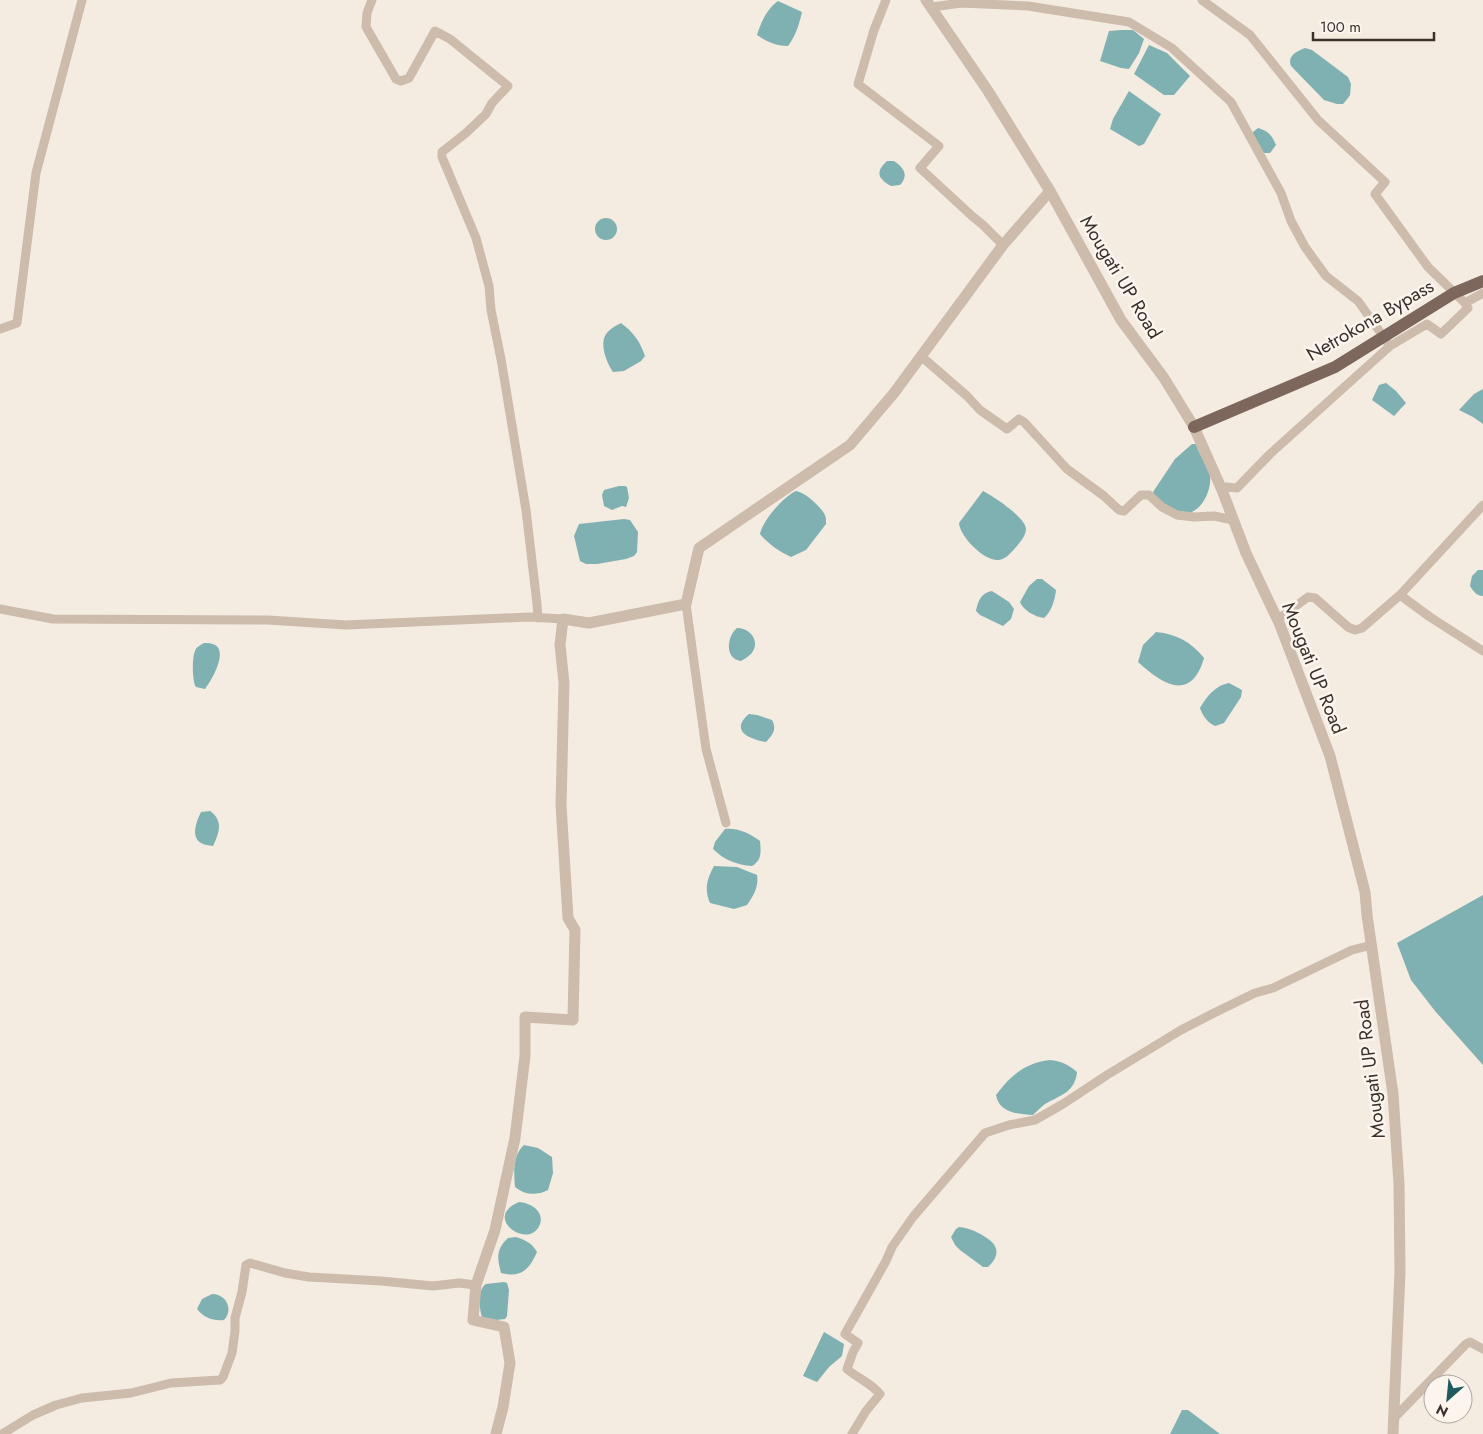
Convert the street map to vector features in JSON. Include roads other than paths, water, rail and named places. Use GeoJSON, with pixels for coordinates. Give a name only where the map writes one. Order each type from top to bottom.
{"type":"FeatureCollection","features":[{"type":"Feature","properties":{"kind":"main road","name":"Netrokona Bypass"},"geometry":{"type":"LineString","coordinates":[[1194,427],[1335,367],[1387,341],[1454,293],[1483,281]]}},
{"type":"Feature","properties":{"kind":"street"},"geometry":{"type":"LineString","coordinates":[[0,329],[17,323],[36,173],[82,0]]}},
{"type":"Feature","properties":{"kind":"street"},"geometry":{"type":"LineString","coordinates":[[372,0],[367,13],[366,27],[396,79],[400,81],[409,78],[435,31],[450,39],[508,86],[492,103],[486,114],[466,134],[442,152],[442,157],[476,238],[489,286],[491,310],[526,510],[538,618]]}},
{"type":"Feature","properties":{"kind":"street"},"geometry":{"type":"LineString","coordinates":[[886,0],[874,30],[858,84],[939,146],[920,168],[1004,245]]}},
{"type":"Feature","properties":{"kind":"street"},"geometry":{"type":"LineString","coordinates":[[1202,0],[1250,35],[1318,120],[1385,182],[1375,194],[1428,267],[1468,308],[1441,334],[1428,324],[1387,341],[1237,488],[1222,490]]}},
{"type":"Feature","properties":{"kind":"street"},"geometry":{"type":"LineString","coordinates":[[929,3],[1029,3],[1128,22],[1172,48],[1231,102],[1281,193],[1291,221],[1305,247],[1326,276],[1358,301],[1387,341]]}},
{"type":"Feature","properties":{"kind":"street","name":"Mougati UP Road"},"geometry":{"type":"LineString","coordinates":[[929,3],[988,91],[1050,191],[1122,320],[1164,378],[1194,427],[1222,490],[1246,553],[1277,620],[1330,756],[1366,892],[1393,1094],[1399,1184],[1400,1272],[1393,1434]]}},
{"type":"Feature","properties":{"kind":"street"},"geometry":{"type":"LineString","coordinates":[[726,823],[706,749],[686,604],[698,548],[850,445],[922,357],[1004,245],[1050,191]]}},
{"type":"Feature","properties":{"kind":"street"},"geometry":{"type":"LineString","coordinates":[[1465,303],[1483,293]]}},
{"type":"Feature","properties":{"kind":"street"},"geometry":{"type":"LineString","coordinates":[[922,357],[967,396],[980,410],[1007,429],[1019,419],[1024,422],[1067,469],[1104,496],[1119,510],[1124,511],[1141,495],[1148,495],[1162,507],[1177,515],[1194,517],[1214,516],[1233,520]]}},
{"type":"Feature","properties":{"kind":"street"},"geometry":{"type":"LineString","coordinates":[[1277,620],[1308,597],[1315,598],[1348,627],[1355,630],[1362,628],[1400,595],[1483,505]]}},
{"type":"Feature","properties":{"kind":"street"},"geometry":{"type":"LineString","coordinates":[[1400,595],[1483,651]]}},
{"type":"Feature","properties":{"kind":"street"},"geometry":{"type":"LineString","coordinates":[[0,609],[53,618],[268,620],[346,625],[529,617],[589,623],[686,604]]}},
{"type":"Feature","properties":{"kind":"street"},"geometry":{"type":"LineString","coordinates":[[496,1434],[503,1407],[510,1363],[504,1328],[473,1320],[476,1285],[495,1230],[515,1138],[524,1056],[525,1017],[573,1020],[575,930],[568,918],[561,805],[564,683],[560,645],[563,620]]}},
{"type":"Feature","properties":{"kind":"street"},"geometry":{"type":"LineString","coordinates":[[852,1434],[866,1411],[880,1394],[874,1387],[847,1370],[852,1352],[858,1343],[845,1334],[892,1247],[914,1217],[984,1133],[1035,1120],[1181,1030],[1255,993],[1273,988],[1352,950],[1372,946]]}},
{"type":"Feature","properties":{"kind":"street"},"geometry":{"type":"LineString","coordinates":[[1,1434],[33,1415],[56,1405],[82,1398],[131,1392],[171,1384],[220,1380],[223,1377],[232,1353],[244,1270],[246,1265],[250,1263],[267,1269],[309,1277],[432,1286],[459,1283],[476,1285]]}},
{"type":"Feature","properties":{"kind":"street"},"geometry":{"type":"LineString","coordinates":[[1394,1418],[1466,1344],[1470,1342],[1483,1349]]}},
{"type":"Feature","properties":{"kind":"water"},"geometry":{"type":"Polygon","coordinates":[[[778,1],[802,12],[797,30],[788,46],[772,43],[757,35],[765,16],[778,1]]]}},
{"type":"Feature","properties":{"kind":"water"},"geometry":{"type":"Polygon","coordinates":[[[1133,30],[1144,39],[1139,53],[1129,69],[1100,61],[1109,31],[1133,30]]]}},
{"type":"Feature","properties":{"kind":"water"},"geometry":{"type":"Polygon","coordinates":[[[1149,45],[1167,53],[1190,76],[1174,95],[1164,95],[1134,74],[1149,45]]]}},
{"type":"Feature","properties":{"kind":"water"},"geometry":{"type":"Polygon","coordinates":[[[1305,48],[1312,50],[1348,77],[1351,84],[1350,95],[1343,104],[1324,100],[1291,66],[1290,59],[1296,52],[1305,48]]]}},
{"type":"Feature","properties":{"kind":"water"},"geometry":{"type":"Polygon","coordinates":[[[1129,91],[1161,114],[1144,144],[1139,146],[1110,129],[1113,119],[1129,91]]]}},
{"type":"Feature","properties":{"kind":"water"},"geometry":{"type":"Polygon","coordinates":[[[1258,128],[1269,134],[1276,145],[1270,153],[1264,153],[1253,139],[1253,132],[1258,128]]]}},
{"type":"Feature","properties":{"kind":"water"},"geometry":{"type":"Polygon","coordinates":[[[887,161],[894,161],[903,169],[905,175],[900,185],[891,186],[881,178],[881,169],[887,161]]]}},
{"type":"Feature","properties":{"kind":"water"},"geometry":{"type":"Polygon","coordinates":[[[606,218],[616,225],[617,229],[610,239],[606,240],[596,233],[595,229],[602,219],[606,218]]]}},
{"type":"Feature","properties":{"kind":"water"},"geometry":{"type":"Polygon","coordinates":[[[621,323],[636,337],[645,356],[641,361],[624,371],[613,372],[603,345],[608,332],[621,323]]]}},
{"type":"Feature","properties":{"kind":"water"},"geometry":{"type":"Polygon","coordinates":[[[1386,383],[1406,403],[1394,416],[1372,400],[1379,385],[1386,383]]]}},
{"type":"Feature","properties":{"kind":"water"},"geometry":{"type":"Polygon","coordinates":[[[1483,389],[1483,424],[1459,410],[1474,394],[1483,389]]]}},
{"type":"Feature","properties":{"kind":"water"},"geometry":{"type":"Polygon","coordinates":[[[1192,444],[1196,444],[1207,468],[1210,476],[1209,489],[1199,507],[1187,513],[1181,513],[1171,509],[1155,497],[1153,492],[1175,459],[1192,444]]]}},
{"type":"Feature","properties":{"kind":"water"},"geometry":{"type":"Polygon","coordinates":[[[619,486],[627,487],[629,498],[626,507],[622,506],[612,510],[604,506],[602,495],[604,490],[619,486]]]}},
{"type":"Feature","properties":{"kind":"water"},"geometry":{"type":"Polygon","coordinates":[[[796,491],[808,497],[820,508],[825,515],[826,524],[806,550],[791,557],[774,547],[760,534],[765,522],[774,510],[785,498],[796,491]]]}},
{"type":"Feature","properties":{"kind":"water"},"geometry":{"type":"Polygon","coordinates":[[[983,491],[1015,513],[1026,529],[1019,544],[1004,558],[999,560],[993,560],[980,553],[968,541],[960,529],[959,523],[983,491]]]}},
{"type":"Feature","properties":{"kind":"water"},"geometry":{"type":"Polygon","coordinates":[[[630,520],[638,532],[637,552],[634,556],[597,564],[586,564],[580,561],[574,536],[579,524],[630,520]]]}},
{"type":"Feature","properties":{"kind":"water"},"geometry":{"type":"Polygon","coordinates":[[[1478,570],[1483,570],[1483,596],[1475,593],[1470,586],[1472,576],[1478,570]]]}},
{"type":"Feature","properties":{"kind":"water"},"geometry":{"type":"Polygon","coordinates":[[[1037,579],[1042,579],[1056,590],[1052,606],[1044,618],[1030,613],[1020,602],[1029,586],[1037,579]]]}},
{"type":"Feature","properties":{"kind":"water"},"geometry":{"type":"Polygon","coordinates":[[[992,591],[1009,602],[1014,609],[1011,619],[1003,626],[980,615],[976,611],[981,598],[992,591]]]}},
{"type":"Feature","properties":{"kind":"water"},"geometry":{"type":"Polygon","coordinates":[[[737,628],[746,630],[755,640],[754,649],[751,654],[741,661],[732,656],[729,647],[731,636],[737,628]]]}},
{"type":"Feature","properties":{"kind":"water"},"geometry":{"type":"Polygon","coordinates":[[[1156,632],[1183,640],[1194,647],[1204,658],[1192,681],[1184,685],[1166,682],[1138,662],[1143,645],[1156,632]]]}},
{"type":"Feature","properties":{"kind":"water"},"geometry":{"type":"Polygon","coordinates":[[[204,643],[213,644],[218,648],[220,654],[217,669],[205,689],[196,687],[193,669],[194,654],[199,646],[204,643]]]}},
{"type":"Feature","properties":{"kind":"water"},"geometry":{"type":"Polygon","coordinates":[[[1229,683],[1242,690],[1241,697],[1224,723],[1215,726],[1202,714],[1200,708],[1212,692],[1220,686],[1229,683]]]}},
{"type":"Feature","properties":{"kind":"water"},"geometry":{"type":"Polygon","coordinates":[[[749,714],[772,720],[774,732],[766,742],[754,739],[741,730],[743,720],[749,714]]]}},
{"type":"Feature","properties":{"kind":"water"},"geometry":{"type":"Polygon","coordinates":[[[210,811],[219,823],[213,846],[201,843],[195,833],[196,824],[201,812],[210,811]]]}},
{"type":"Feature","properties":{"kind":"water"},"geometry":{"type":"Polygon","coordinates":[[[725,829],[743,832],[760,841],[760,855],[755,864],[752,866],[736,863],[726,859],[713,849],[715,842],[725,829]]]}},
{"type":"Feature","properties":{"kind":"water"},"geometry":{"type":"Polygon","coordinates":[[[714,866],[737,867],[757,875],[756,887],[747,905],[734,909],[710,903],[707,884],[714,866]]]}},
{"type":"Feature","properties":{"kind":"water"},"geometry":{"type":"Polygon","coordinates":[[[1483,895],[1483,1065],[1435,1011],[1411,980],[1397,943],[1483,895]]]}},
{"type":"Feature","properties":{"kind":"water"},"geometry":{"type":"Polygon","coordinates":[[[1050,1060],[1064,1063],[1077,1072],[1076,1079],[1070,1089],[1045,1104],[1033,1115],[1010,1111],[1001,1106],[996,1095],[1013,1076],[1026,1067],[1050,1060]]]}},
{"type":"Feature","properties":{"kind":"water"},"geometry":{"type":"Polygon","coordinates":[[[524,1145],[538,1148],[552,1157],[553,1173],[548,1190],[531,1194],[515,1187],[514,1170],[517,1154],[524,1145]]]}},
{"type":"Feature","properties":{"kind":"water"},"geometry":{"type":"Polygon","coordinates":[[[519,1202],[534,1207],[540,1214],[541,1218],[538,1228],[532,1233],[517,1233],[506,1222],[505,1215],[509,1208],[519,1202]]]}},
{"type":"Feature","properties":{"kind":"water"},"geometry":{"type":"Polygon","coordinates":[[[959,1227],[981,1234],[995,1245],[996,1256],[988,1267],[983,1267],[955,1245],[951,1237],[959,1227]]]}},
{"type":"Feature","properties":{"kind":"water"},"geometry":{"type":"Polygon","coordinates":[[[516,1237],[528,1242],[537,1252],[531,1264],[524,1271],[514,1274],[501,1273],[498,1258],[499,1250],[508,1238],[516,1237]]]}},
{"type":"Feature","properties":{"kind":"water"},"geometry":{"type":"Polygon","coordinates":[[[507,1283],[509,1290],[507,1316],[505,1319],[496,1320],[482,1317],[480,1308],[481,1290],[486,1284],[507,1283]]]}},
{"type":"Feature","properties":{"kind":"water"},"geometry":{"type":"Polygon","coordinates":[[[212,1294],[225,1299],[227,1303],[228,1311],[224,1320],[209,1318],[197,1309],[202,1299],[212,1294]]]}},
{"type":"Feature","properties":{"kind":"water"},"geometry":{"type":"Polygon","coordinates":[[[824,1332],[844,1344],[842,1356],[829,1367],[817,1382],[803,1376],[824,1332]]]}},
{"type":"Feature","properties":{"kind":"water"},"geometry":{"type":"Polygon","coordinates":[[[1182,1410],[1188,1410],[1220,1434],[1170,1434],[1182,1410]]]}}]}
